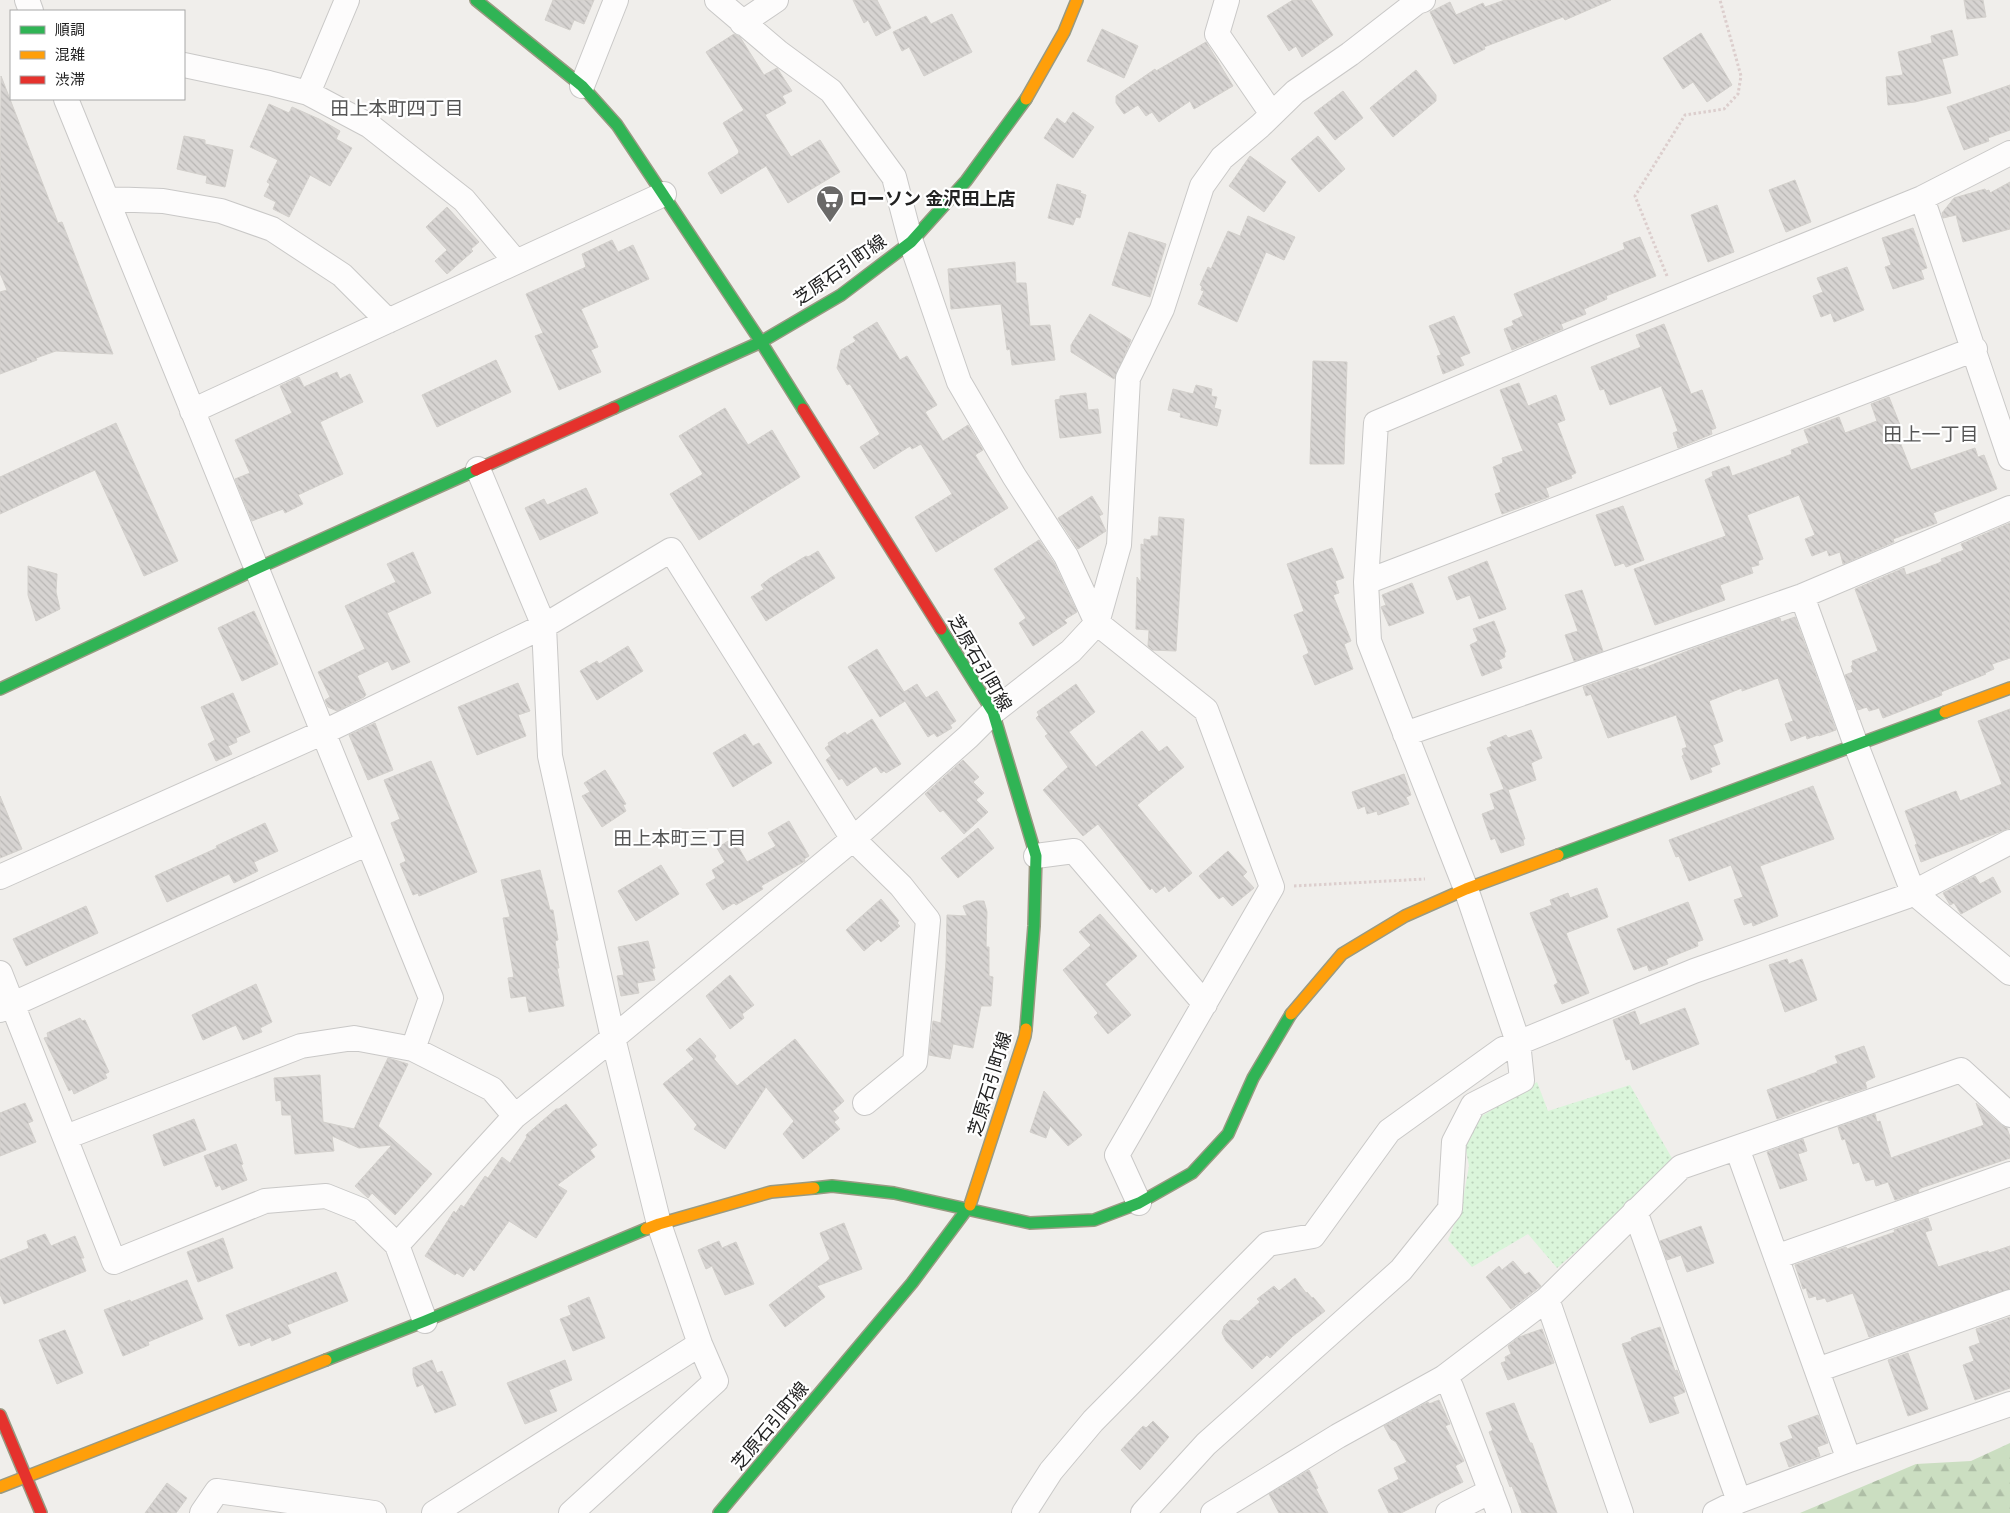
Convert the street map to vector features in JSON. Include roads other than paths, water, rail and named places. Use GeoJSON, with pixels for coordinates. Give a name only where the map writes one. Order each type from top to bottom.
{"type":"FeatureCollection","features":[{"type":"Feature","properties":{"kind":"street"},"geometry":{"type":"LineString","coordinates":[[308,93],[347,0]]}},
{"type":"Feature","properties":{"kind":"street"},"geometry":{"type":"LineString","coordinates":[[0,690],[258,568],[761,342],[617,126],[582,86],[476,0]]}},
{"type":"Feature","properties":{"kind":"street"},"geometry":{"type":"LineString","coordinates":[[582,86],[616,0]]}},
{"type":"Feature","properties":{"kind":"street"},"geometry":{"type":"LineString","coordinates":[[717,0],[742,23],[830,91],[858,126],[894,177],[911,242],[958,382],[1066,556],[1097,624],[1206,710],[1272,887],[1117,1155],[1139,1202]]}},
{"type":"Feature","properties":{"kind":"street"},"geometry":{"type":"LineString","coordinates":[[742,23],[776,0]]}},
{"type":"Feature","properties":{"kind":"street","name":"芝原石引町線"},"geometry":{"type":"LineString","coordinates":[[719,1513],[912,1283],[969,1208],[1025,1036],[1034,926],[1036,856],[993,712],[761,342],[841,295],[911,242],[966,180],[1026,99],[1064,32],[1077,0]]}},
{"type":"Feature","properties":{"kind":"street"},"geometry":{"type":"LineString","coordinates":[[1228,0],[1217,34],[1272,114]]}},
{"type":"Feature","properties":{"kind":"street"},"geometry":{"type":"LineString","coordinates":[[397,1245],[515,1116],[614,1038],[853,839],[968,737],[993,712],[1071,651],[1097,624],[1119,545],[1128,378],[1162,309],[1202,186],[1222,158],[1296,92],[1350,54],[1419,1]]}},
{"type":"Feature","properties":{"kind":"street"},"geometry":{"type":"LineString","coordinates":[[185,65],[308,93],[370,126],[464,200],[516,262]]}},
{"type":"Feature","properties":{"kind":"street"},"geometry":{"type":"LineString","coordinates":[[66,100],[431,998],[413,1049]]}},
{"type":"Feature","properties":{"kind":"street"},"geometry":{"type":"LineString","coordinates":[[1143,1513],[1206,1444],[1401,1270],[1450,1209],[1454,1142],[1474,1104],[1522,1080],[1518,1042],[1466,889],[1368,641],[1366,582],[1376,423],[1589,333],[1922,198],[2010,153]]}},
{"type":"Feature","properties":{"kind":"street"},"geometry":{"type":"LineString","coordinates":[[192,411],[664,194]]}},
{"type":"Feature","properties":{"kind":"street"},"geometry":{"type":"LineString","coordinates":[[1922,198],[1975,349],[2010,458]]}},
{"type":"Feature","properties":{"kind":"street"},"geometry":{"type":"LineString","coordinates":[[107,199],[163,201],[211,210],[272,229],[342,274],[388,321]]}},
{"type":"Feature","properties":{"kind":"street"},"geometry":{"type":"LineString","coordinates":[[1366,582],[1975,349]]}},
{"type":"Feature","properties":{"kind":"street"},"geometry":{"type":"LineString","coordinates":[[478,469],[544,626],[550,756],[614,1038],[659,1224],[700,1344],[716,1381],[571,1513]]}},
{"type":"Feature","properties":{"kind":"street"},"geometry":{"type":"LineString","coordinates":[[1405,734],[1802,596],[2010,508]]}},
{"type":"Feature","properties":{"kind":"street"},"geometry":{"type":"LineString","coordinates":[[0,878],[324,732],[544,626],[671,550],[853,839],[901,886],[928,920],[915,1062],[865,1103]]}},
{"type":"Feature","properties":{"kind":"street"},"geometry":{"type":"LineString","coordinates":[[1802,596],[1856,745],[1913,892],[2010,973]]}},
{"type":"Feature","properties":{"kind":"street"},"geometry":{"type":"LineString","coordinates":[[0,1488],[425,1322],[659,1224],[771,1192],[832,1186],[894,1193],[969,1208],[1030,1223],[1094,1220],[1139,1202],[1192,1173],[1228,1134],[1252,1078],[1292,1012],[1342,954],[1405,916],[1466,889],[2010,688]]}},
{"type":"Feature","properties":{"kind":"street"},"geometry":{"type":"LineString","coordinates":[[1024,1513],[1051,1471],[1093,1421],[1268,1244],[1313,1236],[1389,1131],[1503,1050],[1518,1042],[1694,971],[1905,897],[2010,842]]}},
{"type":"Feature","properties":{"kind":"street"},"geometry":{"type":"LineString","coordinates":[[6,1007],[368,843]]}},
{"type":"Feature","properties":{"kind":"street"},"geometry":{"type":"LineString","coordinates":[[1036,856],[1074,851],[1205,1004]]}},
{"type":"Feature","properties":{"kind":"street"},"geometry":{"type":"LineString","coordinates":[[0,973],[6,1007],[66,1137],[114,1262],[265,1201],[326,1196],[361,1210],[397,1245],[425,1322]]}},
{"type":"Feature","properties":{"kind":"street"},"geometry":{"type":"LineString","coordinates":[[66,1137],[301,1046],[354,1038],[413,1049],[492,1089],[515,1116]]}},
{"type":"Feature","properties":{"kind":"street"},"geometry":{"type":"LineString","coordinates":[[1213,1513],[1338,1436],[1443,1378],[1547,1299],[1681,1166],[1961,1070],[2010,1115]]}},
{"type":"Feature","properties":{"kind":"street"},"geometry":{"type":"LineString","coordinates":[[1737,1148],[1849,1460]]}},
{"type":"Feature","properties":{"kind":"street"},"geometry":{"type":"LineString","coordinates":[[1776,1257],[2010,1174]]}},
{"type":"Feature","properties":{"kind":"street"},"geometry":{"type":"LineString","coordinates":[[1635,1211],[1739,1501]]}},
{"type":"Feature","properties":{"kind":"street"},"geometry":{"type":"LineString","coordinates":[[1547,1299],[1621,1513]]}},
{"type":"Feature","properties":{"kind":"street"},"geometry":{"type":"LineString","coordinates":[[1817,1370],[2010,1302]]}},
{"type":"Feature","properties":{"kind":"street"},"geometry":{"type":"LineString","coordinates":[[434,1513],[700,1344]]}},
{"type":"Feature","properties":{"kind":"street"},"geometry":{"type":"LineString","coordinates":[[1443,1378],[1451,1388],[1495,1502],[1448,1513]]}},
{"type":"Feature","properties":{"kind":"street"},"geometry":{"type":"LineString","coordinates":[[1716,1513],[1739,1501],[1849,1460],[2010,1404]]}},
{"type":"Feature","properties":{"kind":"street"},"geometry":{"type":"LineString","coordinates":[[0,1415],[40,1513]]}},
{"type":"Feature","properties":{"kind":"street"},"geometry":{"type":"LineString","coordinates":[[202,1513],[217,1491],[374,1513]]}},
{"type":"Feature","properties":{"kind":"place","name":"ローソン 金沢田上店"},"geometry":{"type":"Point","coordinates":[830,223]}},
{"type":"Feature","properties":{"kind":"district","name":"田上本町四丁目"},"geometry":{"type":"Point","coordinates":[397,108]}},
{"type":"Feature","properties":{"kind":"district","name":"田上一丁目"},"geometry":{"type":"Point","coordinates":[1931,434]}},
{"type":"Feature","properties":{"kind":"district","name":"田上本町三丁目"},"geometry":{"type":"Point","coordinates":[680,838]}}]}
